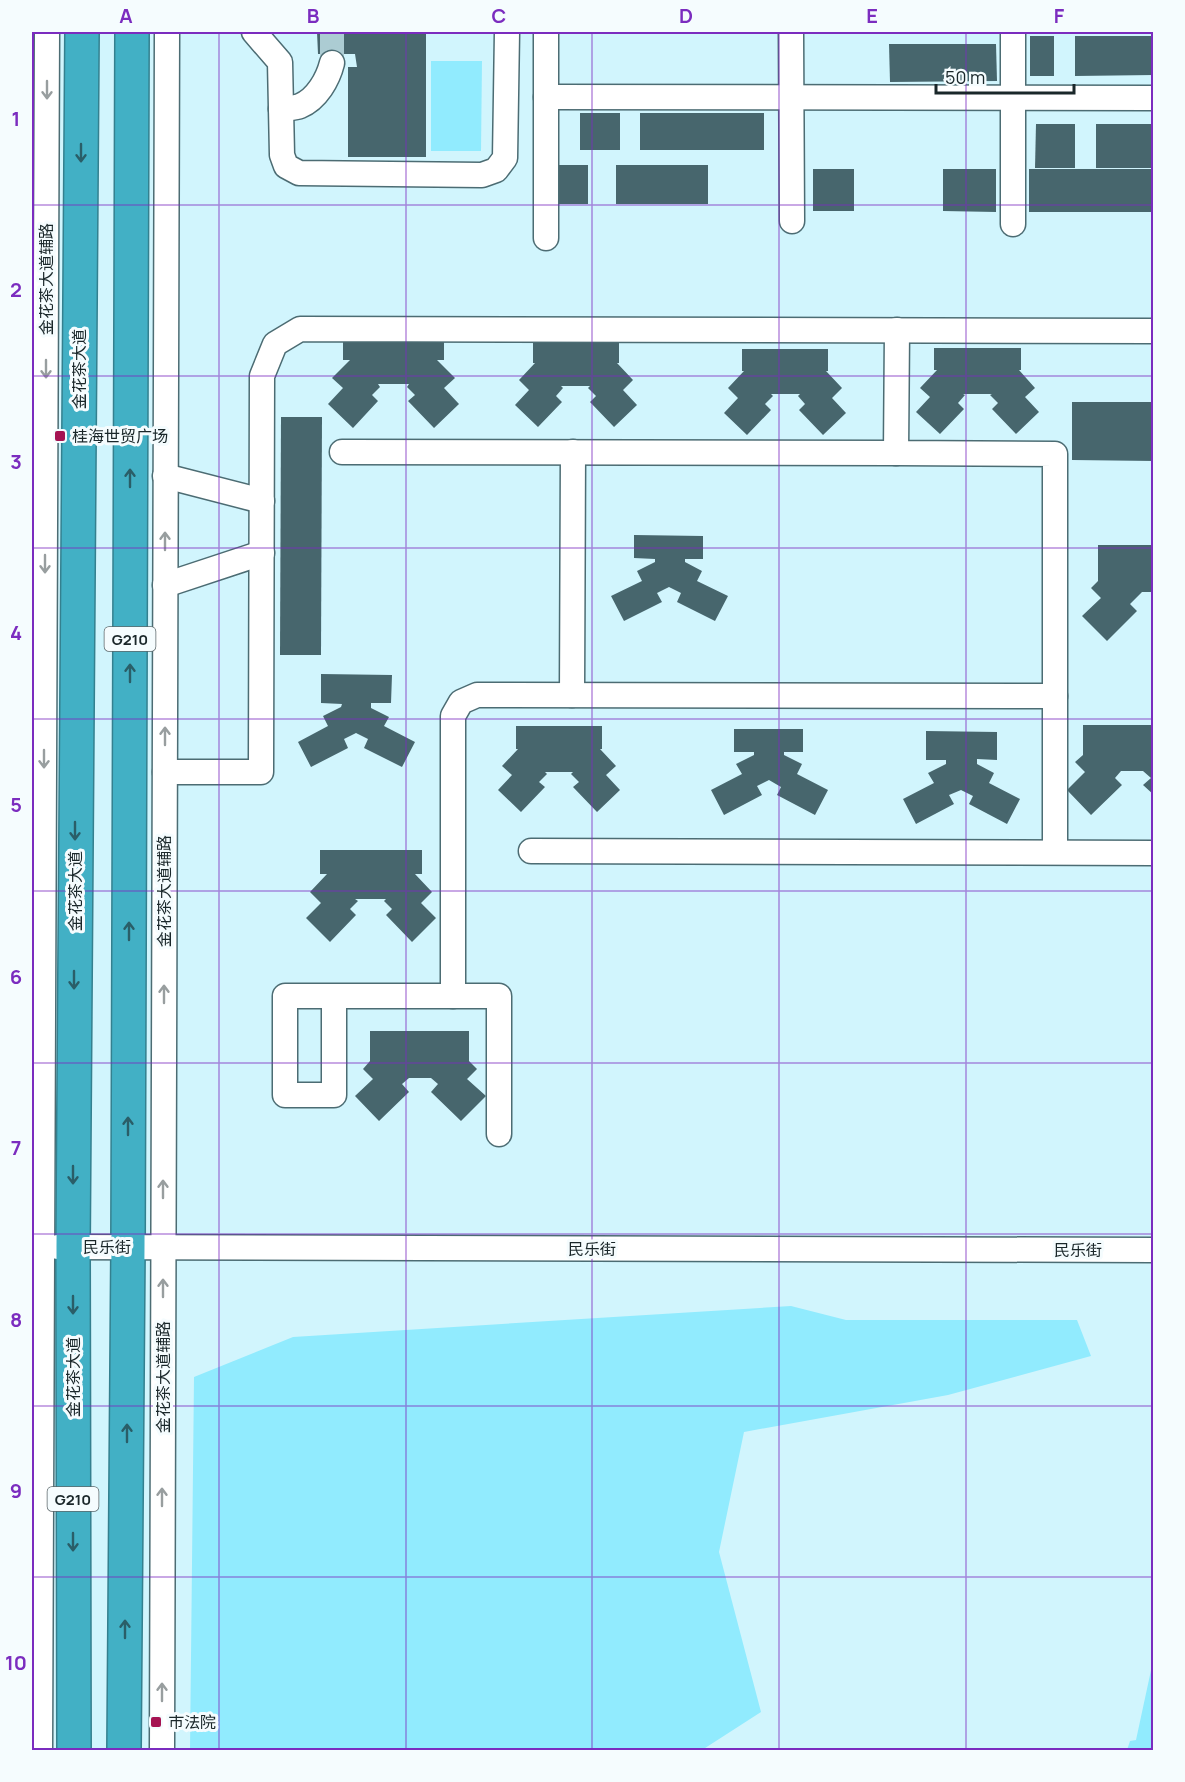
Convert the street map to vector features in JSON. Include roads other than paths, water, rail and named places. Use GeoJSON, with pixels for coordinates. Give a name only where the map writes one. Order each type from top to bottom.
{"type":"FeatureCollection","features":[{"type":"Feature","properties":{"kind":"highway","name":"金花茶大道"},"geometry":{"type":"LineString","coordinates":[[74,1750],[49,1438],[49,1247],[80,262],[82,32]]}},
{"type":"Feature","properties":{"kind":"highway","name":"G210"},"geometry":{"type":"LineString","coordinates":[[124,1750],[132,32]]}},
{"type":"Feature","properties":{"kind":"street","name":"金花茶大道辅路"},"geometry":{"type":"LineString","coordinates":[[47,32],[39,261],[49,1247]]}},
{"type":"Feature","properties":{"kind":"street","name":"金花茶大道辅路"},"geometry":{"type":"LineString","coordinates":[[162,1750],[167,32]]}},
{"type":"Feature","properties":{"kind":"street"},"geometry":{"type":"LineString","coordinates":[[254,32],[280,62],[282,155],[286,166],[299,173],[482,175],[496,170],[505,158],[507,32]]}},
{"type":"Feature","properties":{"kind":"street"},"geometry":{"type":"LineString","coordinates":[[546,32],[546,238]]}},
{"type":"Feature","properties":{"kind":"street"},"geometry":{"type":"LineString","coordinates":[[791,32],[792,221]]}},
{"type":"Feature","properties":{"kind":"street"},"geometry":{"type":"LineString","coordinates":[[1013,32],[1013,224]]}},
{"type":"Feature","properties":{"kind":"street"},"geometry":{"type":"LineString","coordinates":[[281,109],[301,106],[319,91],[328,77],[332,63]]}},
{"type":"Feature","properties":{"kind":"street"},"geometry":{"type":"LineString","coordinates":[[546,97],[1154,98]]}},
{"type":"Feature","properties":{"kind":"street"},"geometry":{"type":"LineString","coordinates":[[39,261],[80,262]]}},
{"type":"Feature","properties":{"kind":"street"},"geometry":{"type":"LineString","coordinates":[[165,772],[261,772],[262,376],[275,344],[300,329],[1154,331]]}},
{"type":"Feature","properties":{"kind":"street"},"geometry":{"type":"LineString","coordinates":[[896,453],[897,330]]}},
{"type":"Feature","properties":{"kind":"street"},"geometry":{"type":"LineString","coordinates":[[342,452],[1055,454],[1054,852]]}},
{"type":"Feature","properties":{"kind":"street"},"geometry":{"type":"LineString","coordinates":[[572,695],[573,452]]}},
{"type":"Feature","properties":{"kind":"street"},"geometry":{"type":"LineString","coordinates":[[165,476],[262,501]]}},
{"type":"Feature","properties":{"kind":"street"},"geometry":{"type":"LineString","coordinates":[[165,585],[262,553]]}},
{"type":"Feature","properties":{"kind":"street"},"geometry":{"type":"LineString","coordinates":[[453,996],[453,716],[461,702],[477,695],[1055,696]]}},
{"type":"Feature","properties":{"kind":"street"},"geometry":{"type":"LineString","coordinates":[[531,851],[1154,853]]}},
{"type":"Feature","properties":{"kind":"street"},"geometry":{"type":"LineString","coordinates":[[334,996],[499,996],[499,1134]]}},
{"type":"Feature","properties":{"kind":"street","name":"民乐街"},"geometry":{"type":"LineString","coordinates":[[49,1247],[1154,1250]]}},
{"type":"Feature","properties":{"kind":"street"},"geometry":{"type":"LineString","coordinates":[[40,1750],[49,1438]]}},
{"type":"Feature","properties":{"kind":"tunnel"},"geometry":{"type":"LineString","coordinates":[[332,32],[332,63]]}},
{"type":"Feature","properties":{"kind":"place","name":"桂海世贸广场"},"geometry":{"type":"Point","coordinates":[60,436]}},
{"type":"Feature","properties":{"kind":"place","name":"巿法院"},"geometry":{"type":"Point","coordinates":[156,1722]}}]}
